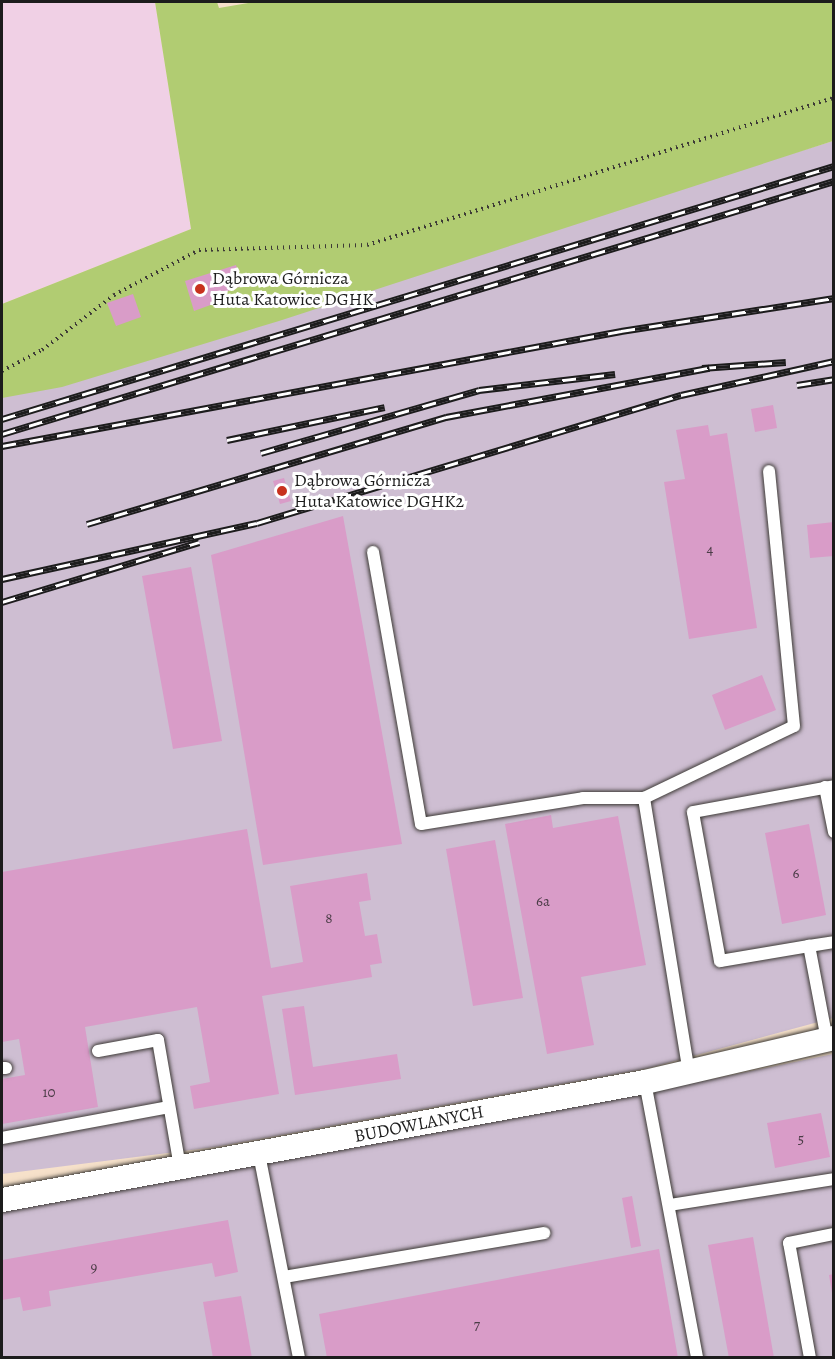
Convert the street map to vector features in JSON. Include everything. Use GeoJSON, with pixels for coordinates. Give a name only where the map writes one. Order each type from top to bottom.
{"type":"FeatureCollection","features":[{"type":"Feature","properties":{"kind":"street","name":"BUDOWLANYCH"},"geometry":{"type":"LineString","coordinates":[[2,1200],[645,1082],[830,1039]]}},
{"type":"Feature","properties":{"kind":"lane"},"geometry":{"type":"LineString","coordinates":[[373,552],[421,824],[583,798],[644,798],[794,726],[769,471]]}},
{"type":"Feature","properties":{"kind":"lane"},"geometry":{"type":"LineString","coordinates":[[834,832],[829,787],[693,812],[720,961],[834,942]]}},
{"type":"Feature","properties":{"kind":"lane"},"geometry":{"type":"LineString","coordinates":[[644,798],[689,1073]]}},
{"type":"Feature","properties":{"kind":"lane"},"geometry":{"type":"LineString","coordinates":[[810,946],[830,1039]]}},
{"type":"Feature","properties":{"kind":"lane"},"geometry":{"type":"LineString","coordinates":[[98,1051],[158,1040],[180,1168]]}},
{"type":"Feature","properties":{"kind":"lane"},"geometry":{"type":"LineString","coordinates":[[645,1082],[697,1358]]}},
{"type":"Feature","properties":{"kind":"lane"},"geometry":{"type":"LineString","coordinates":[[2,1138],[170,1107]]}},
{"type":"Feature","properties":{"kind":"lane"},"geometry":{"type":"LineString","coordinates":[[259,1154],[299,1358]]}},
{"type":"Feature","properties":{"kind":"lane"},"geometry":{"type":"LineString","coordinates":[[670,1205],[834,1179]]}},
{"type":"Feature","properties":{"kind":"lane"},"geometry":{"type":"LineString","coordinates":[[284,1277],[544,1233]]}},
{"type":"Feature","properties":{"kind":"lane"},"geometry":{"type":"LineString","coordinates":[[810,1358],[789,1243],[834,1234]]}},
{"type":"Feature","properties":{"kind":"path"},"geometry":{"type":"LineString","coordinates":[[2,371],[42,350],[114,295],[199,250],[367,245],[834,98]]}},
{"type":"Feature","properties":{"kind":"shaded area"},"geometry":{"type":"Polygon","coordinates":[[[2,2],[155,2],[191,229],[2,304],[2,2]]]}},
{"type":"Feature","properties":{"kind":"shaded area"},"geometry":{"type":"Polygon","coordinates":[[[833,141],[833,1018],[649,1068],[215,1147],[2,1174],[2,304],[577,220],[833,141]]]}},
{"type":"Feature","properties":{"kind":"shaded area"},"geometry":{"type":"Polygon","coordinates":[[[833,1054],[833,1357],[2,1358],[2,1207],[626,1097],[833,1054]]]}},
{"type":"Feature","properties":{"kind":"green space"},"geometry":{"type":"Polygon","coordinates":[[[155,2],[217,2],[219,8],[254,2],[833,2],[833,141],[279,321],[62,387],[2,398],[2,304],[191,229],[155,2]]]}},
{"type":"Feature","properties":{"kind":"building"},"geometry":{"type":"Polygon","coordinates":[[[236,265],[242,286],[214,296],[216,303],[194,311],[185,281],[236,265]]]}},
{"type":"Feature","properties":{"kind":"building"},"geometry":{"type":"Polygon","coordinates":[[[133,294],[141,317],[116,326],[107,303],[133,294]]]}},
{"type":"Feature","properties":{"kind":"building"},"geometry":{"type":"Polygon","coordinates":[[[773,405],[777,428],[755,432],[751,409],[773,405]]]}},
{"type":"Feature","properties":{"kind":"building"},"geometry":{"type":"Polygon","coordinates":[[[708,425],[710,436],[727,433],[757,628],[689,639],[664,482],[685,479],[676,430],[708,425]]]}},
{"type":"Feature","properties":{"kind":"building","name":"Dąbrowa Górnicza Huta Katowice DGHK2"},"geometry":{"type":"Polygon","coordinates":[[[284,478],[291,501],[280,504],[273,481],[284,478]]]}},
{"type":"Feature","properties":{"kind":"building"},"geometry":{"type":"Polygon","coordinates":[[[343,516],[402,844],[263,865],[211,555],[343,516]]]}},
{"type":"Feature","properties":{"kind":"building"},"geometry":{"type":"Polygon","coordinates":[[[834,522],[834,556],[810,558],[807,525],[834,522]]]}},
{"type":"Feature","properties":{"kind":"building"},"geometry":{"type":"Polygon","coordinates":[[[191,567],[222,741],[173,749],[142,576],[191,567]]]}},
{"type":"Feature","properties":{"kind":"building"},"geometry":{"type":"Polygon","coordinates":[[[762,675],[776,710],[725,730],[712,695],[762,675]]]}},
{"type":"Feature","properties":{"kind":"building"},"geometry":{"type":"Polygon","coordinates":[[[551,815],[553,828],[618,816],[646,965],[581,977],[594,1045],[547,1054],[505,824],[551,815]]]}},
{"type":"Feature","properties":{"kind":"building"},"geometry":{"type":"Polygon","coordinates":[[[809,824],[826,915],[782,924],[765,833],[809,824]]]}},
{"type":"Feature","properties":{"kind":"building"},"geometry":{"type":"Polygon","coordinates":[[[247,829],[271,968],[303,962],[290,886],[367,873],[371,900],[359,902],[365,936],[377,934],[382,963],[370,965],[372,977],[262,996],[279,1094],[194,1109],[190,1086],[210,1082],[197,1007],[85,1027],[98,1107],[2,1124],[2,1079],[25,1075],[19,1039],[2,1042],[2,872],[247,829]]]}},
{"type":"Feature","properties":{"kind":"building"},"geometry":{"type":"Polygon","coordinates":[[[495,840],[523,998],[473,1006],[446,849],[495,840]]]}},
{"type":"Feature","properties":{"kind":"building"},"geometry":{"type":"Polygon","coordinates":[[[304,1006],[313,1067],[397,1054],[401,1079],[295,1095],[282,1009],[304,1006]]]}},
{"type":"Feature","properties":{"kind":"building"},"geometry":{"type":"Polygon","coordinates":[[[821,1113],[830,1157],[775,1168],[767,1123],[821,1113]]]}},
{"type":"Feature","properties":{"kind":"building"},"geometry":{"type":"Polygon","coordinates":[[[632,1196],[641,1246],[631,1248],[622,1198],[632,1196]]]}},
{"type":"Feature","properties":{"kind":"building"},"geometry":{"type":"Polygon","coordinates":[[[228,1220],[238,1272],[215,1277],[212,1263],[49,1291],[51,1306],[23,1311],[20,1297],[2,1300],[2,1260],[228,1220]]]}},
{"type":"Feature","properties":{"kind":"building"},"geometry":{"type":"Polygon","coordinates":[[[753,1237],[774,1358],[729,1358],[708,1245],[753,1237]]]}},
{"type":"Feature","properties":{"kind":"building"},"geometry":{"type":"Polygon","coordinates":[[[659,1249],[678,1358],[327,1358],[319,1314],[659,1249]]]}},
{"type":"Feature","properties":{"kind":"building"},"geometry":{"type":"Polygon","coordinates":[[[834,1274],[834,1293],[832,1293],[829,1275],[834,1274]]]}},
{"type":"Feature","properties":{"kind":"building"},"geometry":{"type":"Polygon","coordinates":[[[241,1296],[252,1358],[213,1358],[203,1302],[241,1296]]]}},
{"type":"Feature","properties":{"kind":"railway"},"geometry":{"type":"LineString","coordinates":[[2,419],[834,166]]}},
{"type":"Feature","properties":{"kind":"railway"},"geometry":{"type":"LineString","coordinates":[[2,434],[834,181]]}},
{"type":"Feature","properties":{"kind":"railway"},"geometry":{"type":"LineString","coordinates":[[2,446],[621,331],[834,298]]}},
{"type":"Feature","properties":{"kind":"railway"},"geometry":{"type":"LineString","coordinates":[[2,579],[257,523],[681,395],[834,361]]}},
{"type":"Feature","properties":{"kind":"railway"},"geometry":{"type":"LineString","coordinates":[[702,368],[786,362]]}},
{"type":"Feature","properties":{"kind":"railway"},"geometry":{"type":"LineString","coordinates":[[87,524],[446,417],[709,368]]}},
{"type":"Feature","properties":{"kind":"railway"},"geometry":{"type":"LineString","coordinates":[[261,453],[479,390],[615,374]]}},
{"type":"Feature","properties":{"kind":"railway"},"geometry":{"type":"LineString","coordinates":[[797,385],[834,379]]}},
{"type":"Feature","properties":{"kind":"railway"},"geometry":{"type":"LineString","coordinates":[[227,440],[385,407]]}},
{"type":"Feature","properties":{"kind":"railway"},"geometry":{"type":"LineString","coordinates":[[2,602],[199,542]]}},
{"type":"Feature","properties":{"kind":"place","name":"Dąbrowa Górnicza Huta Katowice DGHK"},"geometry":{"type":"Point","coordinates":[200,289]}},
{"type":"Feature","properties":{"kind":"place","name":"Dąbrowa Górnicza Huta Katowice DGHK2"},"geometry":{"type":"Point","coordinates":[282,491]}}]}
